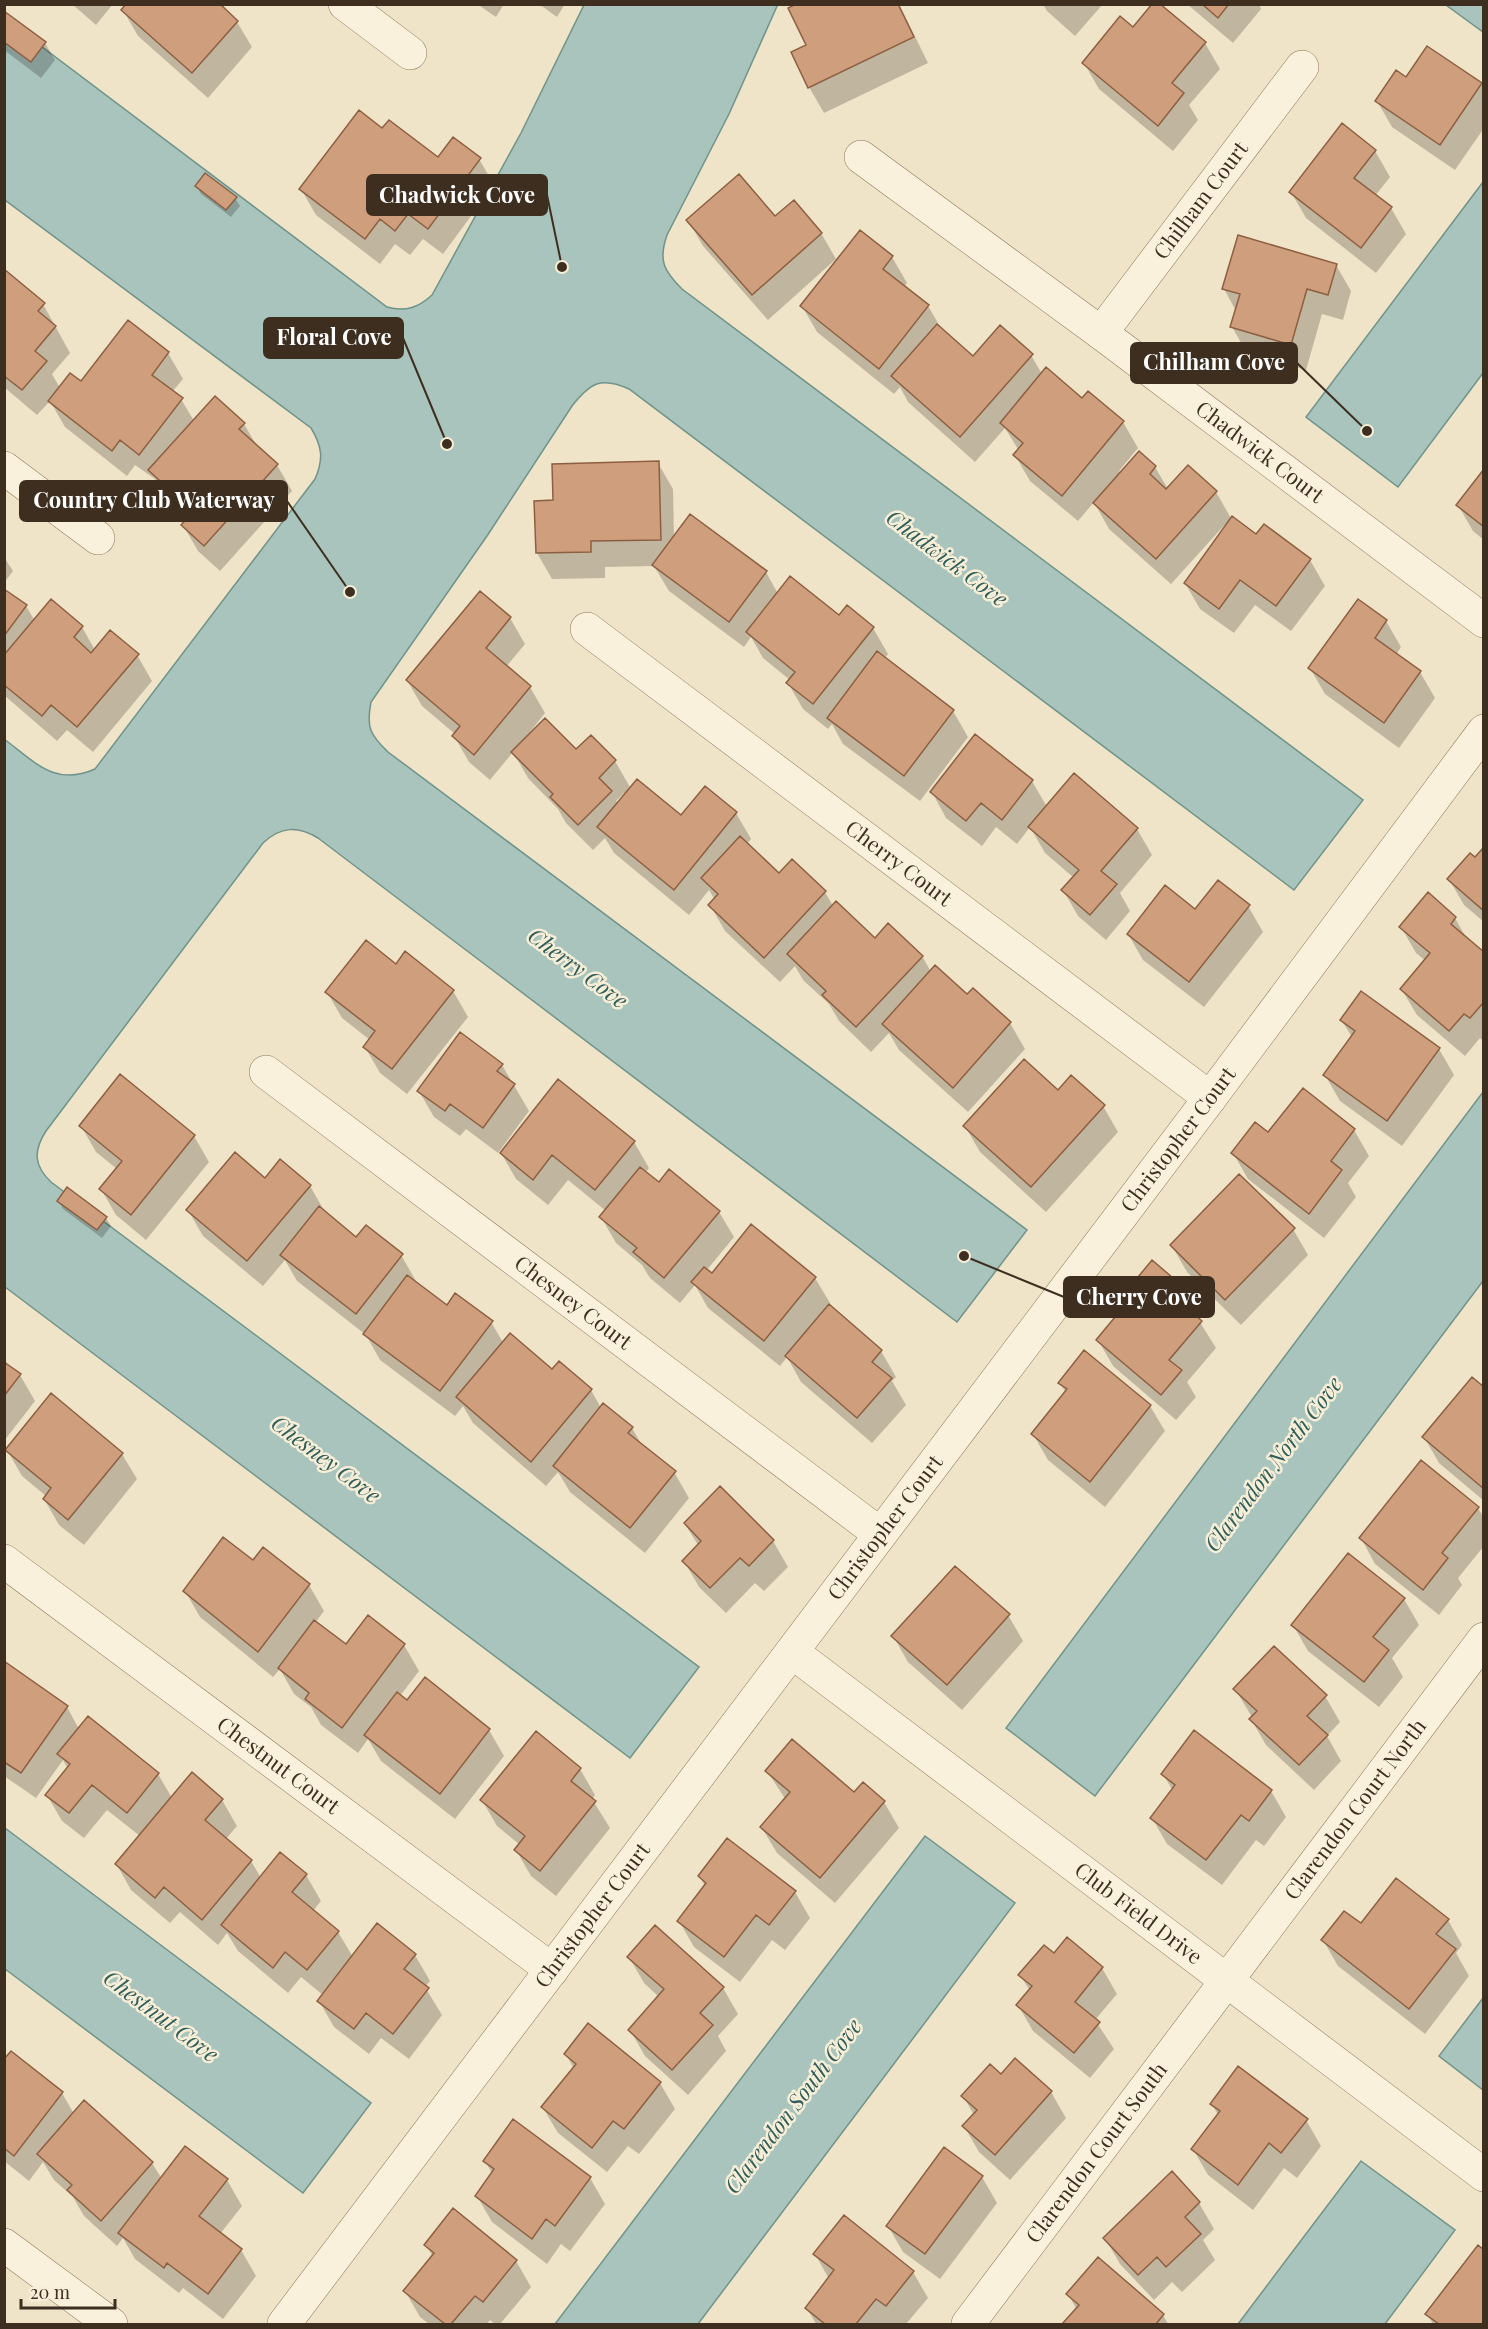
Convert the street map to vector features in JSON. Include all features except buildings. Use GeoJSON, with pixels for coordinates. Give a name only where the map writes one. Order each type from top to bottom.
{"type":"FeatureCollection","features":[{"type":"Feature","properties":{"kind":"street"},"geometry":{"type":"LineString","coordinates":[[345,4],[410,54]]}},
{"type":"Feature","properties":{"kind":"street","name":"Chilham Court"},"geometry":{"type":"LineString","coordinates":[[1101,333],[1302,67]]}},
{"type":"Feature","properties":{"kind":"street","name":"Chadwick Court"},"geometry":{"type":"LineString","coordinates":[[861,157],[1101,333],[1484,621]]}},
{"type":"Feature","properties":{"kind":"street"},"geometry":{"type":"LineString","coordinates":[[4,468],[98,538]]}},
{"type":"Feature","properties":{"kind":"street","name":"Cherry Court"},"geometry":{"type":"LineString","coordinates":[[586,629],[1210,1098]]}},
{"type":"Feature","properties":{"kind":"street","name":"Christopher Court"},"geometry":{"type":"LineString","coordinates":[[284,2325],[1210,1098],[1484,731]]}},
{"type":"Feature","properties":{"kind":"street","name":"Chesney Court"},"geometry":{"type":"LineString","coordinates":[[266,1072],[880,1534]]}},
{"type":"Feature","properties":{"kind":"street","name":"Chestnut Court"},"geometry":{"type":"LineString","coordinates":[[4,1561],[552,1970]]}},
{"type":"Feature","properties":{"kind":"street","name":"Clarendon Court North"},"geometry":{"type":"LineString","coordinates":[[1226,1981],[1484,1639]]}},
{"type":"Feature","properties":{"kind":"street","name":"Club Field Drive"},"geometry":{"type":"LineString","coordinates":[[792,1652],[1484,2175]]}},
{"type":"Feature","properties":{"kind":"street","name":"Clarendon Court South"},"geometry":{"type":"LineString","coordinates":[[968,2325],[1226,1981]]}},
{"type":"Feature","properties":{"kind":"street"},"geometry":{"type":"LineString","coordinates":[[4,2245],[111,2325]]}},
{"type":"Feature","properties":{"kind":"water","name":"Chesney Cove"},"geometry":{"type":"Polygon","coordinates":[[[778,4],[729,114],[667,235],[663,259],[671,277],[682,289],[1363,800],[1294,890],[629,389],[611,383],[597,384],[585,392],[572,406],[487,536],[371,702],[369,724],[373,735],[388,752],[1027,1230],[957,1322],[318,838],[297,830],[276,833],[263,843],[46,1131],[39,1145],[37,1158],[41,1170],[51,1182],[699,1667],[630,1758],[5,1287],[4,739],[36,763],[57,773],[81,774],[95,769],[315,479],[321,459],[318,441],[311,428],[5,200],[5,19],[387,307],[405,309],[422,303],[432,295],[521,133],[584,5],[778,4]]]}},
{"type":"Feature","properties":{"kind":"water"},"geometry":{"type":"Polygon","coordinates":[[[1446,5],[1483,5],[1483,32],[1446,5]]]}},
{"type":"Feature","properties":{"kind":"water"},"geometry":{"type":"Polygon","coordinates":[[[1483,182],[1483,373],[1398,487],[1306,417],[1483,182]]]}},
{"type":"Feature","properties":{"kind":"water","name":"Clarendon North Cove"},"geometry":{"type":"Polygon","coordinates":[[[1483,1092],[1483,1281],[1095,1796],[1006,1728],[1483,1092]]]}},
{"type":"Feature","properties":{"kind":"water","name":"Chestnut Cove"},"geometry":{"type":"Polygon","coordinates":[[[5,1828],[371,2103],[303,2193],[5,1969],[5,1828]]]}},
{"type":"Feature","properties":{"kind":"water","name":"Clarendon South Cove"},"geometry":{"type":"Polygon","coordinates":[[[925,1836],[1015,1903],[698,2324],[555,2324],[925,1836]]]}},
{"type":"Feature","properties":{"kind":"water"},"geometry":{"type":"Polygon","coordinates":[[[1483,1998],[1483,2090],[1439,2056],[1483,1998]]]}},
{"type":"Feature","properties":{"kind":"water"},"geometry":{"type":"Polygon","coordinates":[[[1361,2161],[1455,2230],[1385,2324],[1238,2324],[1361,2161]]]}},
{"type":"Feature","properties":{"kind":"place","name":"Chadwick Cove"},"geometry":{"type":"Point","coordinates":[562,267]}},
{"type":"Feature","properties":{"kind":"place","name":"Chilham Cove"},"geometry":{"type":"Point","coordinates":[1367,431]}},
{"type":"Feature","properties":{"kind":"place","name":"Floral Cove"},"geometry":{"type":"Point","coordinates":[447,444]}},
{"type":"Feature","properties":{"kind":"place","name":"Country Club Waterway"},"geometry":{"type":"Point","coordinates":[350,592]}},
{"type":"Feature","properties":{"kind":"place","name":"Cherry Cove"},"geometry":{"type":"Point","coordinates":[964,1256]}}]}
